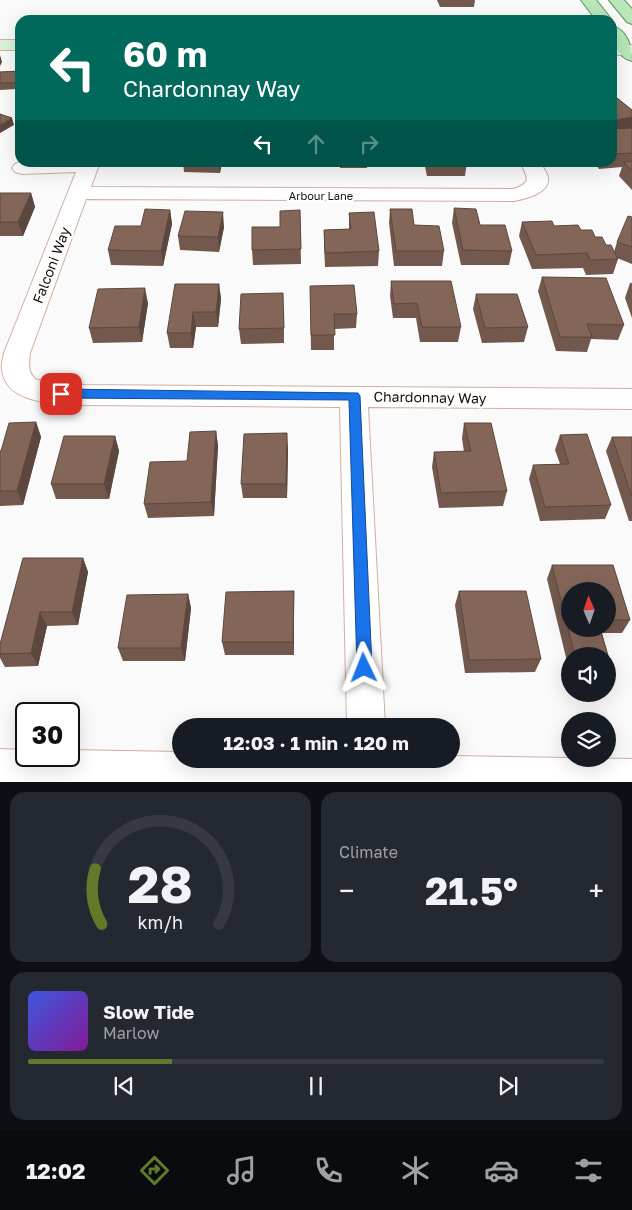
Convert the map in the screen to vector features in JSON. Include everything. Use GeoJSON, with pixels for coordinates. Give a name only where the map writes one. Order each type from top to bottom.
{"type":"FeatureCollection","features":[{"type":"Feature","properties":{"kind":"main road"},"geometry":{"type":"LineString","coordinates":[[588,0],[600,15]]}},
{"type":"Feature","properties":{"kind":"main road"},"geometry":{"type":"LineString","coordinates":[[616,0],[632,19]]}},
{"type":"Feature","properties":{"kind":"main road"},"geometry":{"type":"LineString","coordinates":[[617,39],[626,51]]}},
{"type":"Feature","properties":{"kind":"street"},"geometry":{"type":"LineString","coordinates":[[0,45],[15,45]]}},
{"type":"Feature","properties":{"kind":"street"},"geometry":{"type":"LineString","coordinates":[[22,168],[39,167]]}},
{"type":"Feature","properties":{"kind":"street","name":"Falconi Way"},"geometry":{"type":"LineString","coordinates":[[8,370],[17,353],[89,167]]}},
{"type":"Feature","properties":{"kind":"street","name":"Arbour Lane"},"geometry":{"type":"LineString","coordinates":[[78,193],[514,195],[528,191],[537,183],[538,177],[533,167]]}},
{"type":"Feature","properties":{"kind":"street","name":"Chardonnay Way"},"geometry":{"type":"LineString","coordinates":[[8,370],[29,388],[76,395],[632,399]]}},
{"type":"Feature","properties":{"kind":"street"},"geometry":{"type":"LineString","coordinates":[[354,396],[366,718]]}},
{"type":"Feature","properties":{"kind":"street"},"geometry":{"type":"LineString","coordinates":[[0,769],[368,772],[632,779]]}},
{"type":"Feature","properties":{"kind":"building"},"geometry":{"type":"Polygon","coordinates":[[[15,71],[15,83],[0,83],[0,72],[15,71]]]}},
{"type":"Feature","properties":{"kind":"building"},"geometry":{"type":"Polygon","coordinates":[[[617,98],[632,110],[632,117],[617,120],[617,98]]]}},
{"type":"Feature","properties":{"kind":"building"},"geometry":{"type":"Polygon","coordinates":[[[0,114],[12,118],[0,125],[0,114]]]}},
{"type":"Feature","properties":{"kind":"building"},"geometry":{"type":"Polygon","coordinates":[[[632,128],[632,153],[617,154],[617,129],[632,128]]]}},
{"type":"Feature","properties":{"kind":"building"},"geometry":{"type":"Polygon","coordinates":[[[632,161],[632,171],[624,162],[632,161]]]}},
{"type":"Feature","properties":{"kind":"building"},"geometry":{"type":"Polygon","coordinates":[[[0,193],[31,193],[18,222],[0,222],[0,193]]]}},
{"type":"Feature","properties":{"kind":"building"},"geometry":{"type":"Polygon","coordinates":[[[454,208],[476,209],[480,225],[505,225],[512,251],[463,250],[454,208]]]}},
{"type":"Feature","properties":{"kind":"building"},"geometry":{"type":"Polygon","coordinates":[[[145,209],[170,210],[161,251],[108,250],[115,226],[141,226],[145,209]]]}},
{"type":"Feature","properties":{"kind":"building"},"geometry":{"type":"Polygon","coordinates":[[[390,209],[412,209],[414,225],[439,226],[444,251],[396,251],[390,209]]]}},
{"type":"Feature","properties":{"kind":"building"},"geometry":{"type":"Polygon","coordinates":[[[300,210],[301,249],[252,250],[252,227],[280,227],[280,211],[300,210]]]}},
{"type":"Feature","properties":{"kind":"building"},"geometry":{"type":"Polygon","coordinates":[[[185,211],[223,212],[218,237],[178,236],[185,211]]]}},
{"type":"Feature","properties":{"kind":"building"},"geometry":{"type":"Polygon","coordinates":[[[374,212],[379,251],[325,253],[324,230],[351,229],[349,213],[374,212]]]}},
{"type":"Feature","properties":{"kind":"building"},"geometry":{"type":"Polygon","coordinates":[[[628,216],[632,217],[632,247],[617,242],[628,216]]]}},
{"type":"Feature","properties":{"kind":"building"},"geometry":{"type":"Polygon","coordinates":[[[552,221],[554,226],[578,225],[581,230],[592,230],[595,237],[602,237],[606,245],[611,245],[618,259],[590,260],[587,253],[536,255],[522,222],[552,221]]]}},
{"type":"Feature","properties":{"kind":"building"},"geometry":{"type":"Polygon","coordinates":[[[542,277],[606,278],[624,325],[587,324],[592,337],[560,337],[542,277]]]}},
{"type":"Feature","properties":{"kind":"building"},"geometry":{"type":"Polygon","coordinates":[[[391,281],[451,281],[461,327],[422,327],[417,303],[394,304],[391,281]]]}},
{"type":"Feature","properties":{"kind":"building"},"geometry":{"type":"Polygon","coordinates":[[[175,284],[219,284],[216,312],[193,312],[191,333],[167,333],[175,284]]]}},
{"type":"Feature","properties":{"kind":"building"},"geometry":{"type":"Polygon","coordinates":[[[354,285],[357,314],[334,314],[335,335],[311,335],[310,286],[354,285]]]}},
{"type":"Feature","properties":{"kind":"building"},"geometry":{"type":"Polygon","coordinates":[[[145,288],[139,327],[89,328],[98,289],[145,288]]]}},
{"type":"Feature","properties":{"kind":"building"},"geometry":{"type":"Polygon","coordinates":[[[283,293],[284,328],[239,329],[241,294],[283,293]]]}},
{"type":"Feature","properties":{"kind":"building"},"geometry":{"type":"Polygon","coordinates":[[[476,294],[517,294],[528,327],[485,328],[476,294]]]}},
{"type":"Feature","properties":{"kind":"building"},"geometry":{"type":"Polygon","coordinates":[[[36,422],[17,491],[0,491],[0,451],[9,423],[36,422]]]}},
{"type":"Feature","properties":{"kind":"building"},"geometry":{"type":"Polygon","coordinates":[[[464,423],[491,423],[507,491],[441,493],[434,452],[471,451],[464,423]]]}},
{"type":"Feature","properties":{"kind":"building"},"geometry":{"type":"Polygon","coordinates":[[[216,431],[211,502],[144,504],[150,462],[187,461],[190,432],[216,431]]]}},
{"type":"Feature","properties":{"kind":"building"},"geometry":{"type":"Polygon","coordinates":[[[287,433],[286,484],[241,484],[244,434],[287,433]]]}},
{"type":"Feature","properties":{"kind":"building"},"geometry":{"type":"Polygon","coordinates":[[[587,434],[611,505],[545,507],[533,465],[569,464],[560,435],[587,434]]]}},
{"type":"Feature","properties":{"kind":"building"},"geometry":{"type":"Polygon","coordinates":[[[64,436],[115,436],[104,484],[51,484],[64,436]]]}},
{"type":"Feature","properties":{"kind":"building"},"geometry":{"type":"Polygon","coordinates":[[[612,437],[632,437],[632,497],[612,437]]]}},
{"type":"Feature","properties":{"kind":"building"},"geometry":{"type":"Polygon","coordinates":[[[23,558],[83,558],[72,612],[40,612],[31,653],[0,654],[0,644],[23,558]]]}},
{"type":"Feature","properties":{"kind":"building"},"geometry":{"type":"Polygon","coordinates":[[[552,565],[613,565],[630,620],[616,620],[616,582],[561,582],[561,601],[552,565]]]}},
{"type":"Feature","properties":{"kind":"building"},"geometry":{"type":"Polygon","coordinates":[[[294,591],[293,642],[222,642],[226,592],[294,591]]]}},
{"type":"Feature","properties":{"kind":"building"},"geometry":{"type":"Polygon","coordinates":[[[459,591],[526,591],[541,659],[469,660],[459,591]]]}},
{"type":"Feature","properties":{"kind":"building"},"geometry":{"type":"Polygon","coordinates":[[[188,594],[181,648],[118,648],[127,595],[188,594]]]}},
{"type":"Feature","properties":{"kind":"building"},"geometry":{"type":"Polygon","coordinates":[[[570,638],[603,638],[605,647],[573,647],[570,638]]]}},
{"type":"Feature","properties":{"kind":"route"},"geometry":{"type":"LineString","coordinates":[[61,394],[354,396],[364,668]]}}]}
